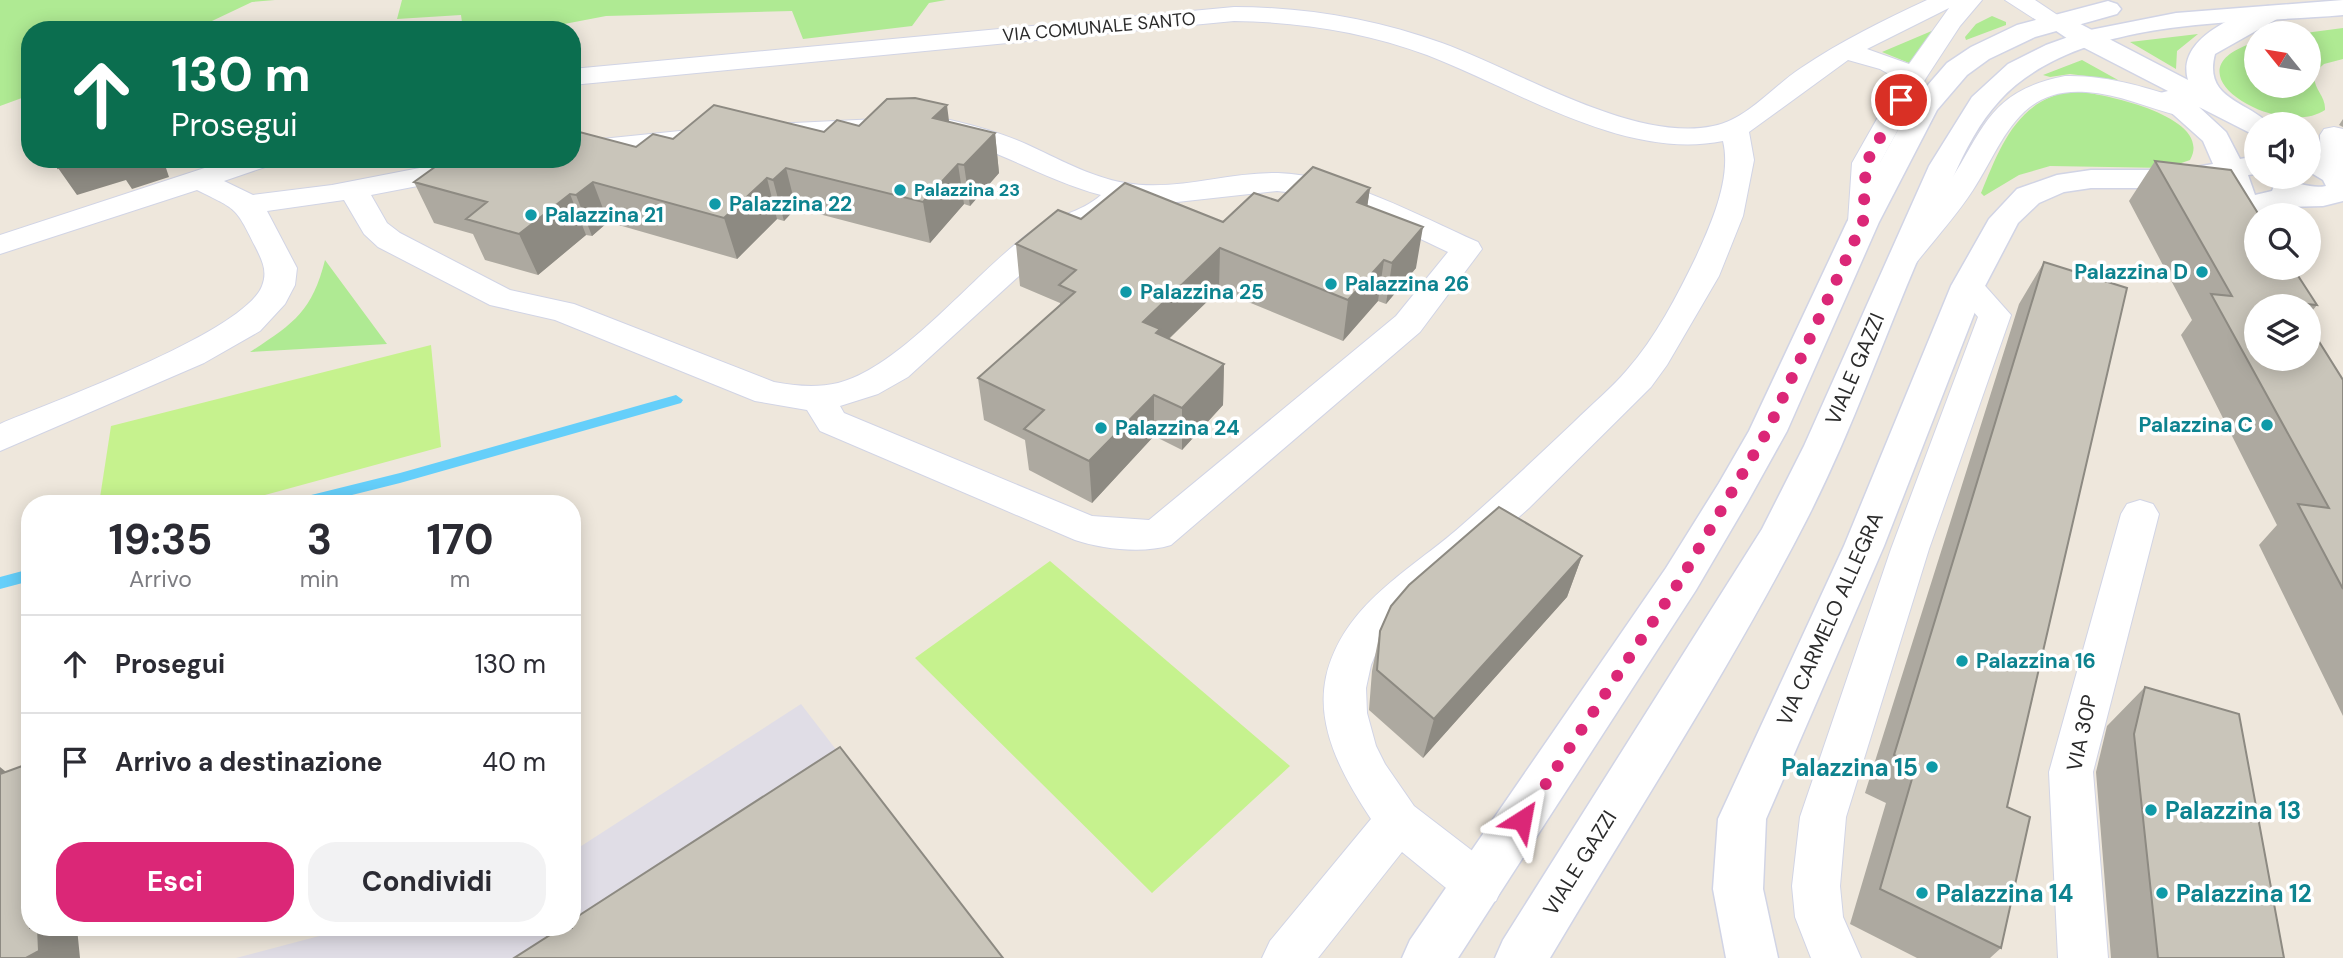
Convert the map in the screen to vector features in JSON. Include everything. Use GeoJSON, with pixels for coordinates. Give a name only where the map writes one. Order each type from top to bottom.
{"type":"FeatureCollection","features":[{"type":"Feature","properties":{"kind":"main road"},"geometry":{"type":"LineString","coordinates":[[1428,958],[1681,579],[1733,493],[1768,430],[1863,222],[1924,107],[1941,85],[1980,53],[2026,31],[2102,10],[2187,0]]}},
{"type":"Feature","properties":{"kind":"main road","name":"VIALE GAZZI"},"geometry":{"type":"LineString","coordinates":[[1521,958],[1737,608],[1788,517],[1821,452],[1900,262],[1967,121],[1979,104],[2018,70],[2087,40],[2133,26],[2343,7]]}},
{"type":"Feature","properties":{"kind":"main road"},"geometry":{"type":"LineString","coordinates":[[2202,113],[2202,83],[2198,72],[2203,50],[2227,34],[2268,14]]}},
{"type":"Feature","properties":{"kind":"main road"},"geometry":{"type":"LineString","coordinates":[[2056,22],[2122,60],[2202,113],[2244,124]]}},
{"type":"Feature","properties":{"kind":"main road"},"geometry":{"type":"LineString","coordinates":[[2122,60],[2202,113],[2216,138],[2244,162]]}},
{"type":"Feature","properties":{"kind":"main road"},"geometry":{"type":"LineString","coordinates":[[2270,203],[2281,198],[2322,197],[2338,192],[2341,182],[2323,153]]}},
{"type":"Feature","properties":{"kind":"main road"},"geometry":{"type":"LineString","coordinates":[[2057,184],[2091,179],[2179,179],[2244,167]]}},
{"type":"Feature","properties":{"kind":"main road"},"geometry":{"type":"LineString","coordinates":[[2057,184],[2244,214]]}},
{"type":"Feature","properties":{"kind":"main road","name":"VIA CARMELO ALLEGRA"},"geometry":{"type":"LineString","coordinates":[[1752,958],[1736,886],[1736,853],[1742,819],[1864,546],[1968,286],[2005,219],[2028,196],[2057,184]]}},
{"type":"Feature","properties":{"kind":"main road"},"geometry":{"type":"LineString","coordinates":[[2287,189],[2310,196]]}},
{"type":"Feature","properties":{"kind":"street","name":"VIA COMUNALE SANTO"},"geometry":{"type":"LineString","coordinates":[[581,76],[1264,13],[1326,20],[1394,36],[1633,129],[1673,135],[1705,135],[1734,129],[1844,52],[1881,30],[1947,0]]}},
{"type":"Feature","properties":{"kind":"street"},"geometry":{"type":"LineString","coordinates":[[1863,222],[1866,163],[1913,78],[1950,22],[1970,0]]}},
{"type":"Feature","properties":{"kind":"street"},"geometry":{"type":"LineString","coordinates":[[2017,0],[2056,22]]}},
{"type":"Feature","properties":{"kind":"street"},"geometry":{"type":"LineString","coordinates":[[1844,52],[1878,59],[1901,69],[1913,78]]}},
{"type":"Feature","properties":{"kind":"street"},"geometry":{"type":"LineString","coordinates":[[1900,262],[1959,189],[1983,144],[2002,120],[2029,94],[2056,86],[2092,85],[2125,90],[2202,113],[2244,120]]}},
{"type":"Feature","properties":{"kind":"street"},"geometry":{"type":"LineString","coordinates":[[581,149],[729,134],[915,125],[961,130],[1071,176],[1121,192],[1148,194],[1247,183],[1312,186],[1347,196],[1466,249],[1408,324],[1157,535],[1088,530],[832,422],[819,400]]}},
{"type":"Feature","properties":{"kind":"street"},"geometry":{"type":"LineString","coordinates":[[1479,885],[1398,821],[1369,779],[1351,738],[1345,697],[1350,664],[1365,635],[1394,604],[1475,537],[1639,379],[1659,353],[1718,245],[1741,158],[1734,129]]}},
{"type":"Feature","properties":{"kind":"street"},"geometry":{"type":"LineString","coordinates":[[0,245],[237,168]]}},
{"type":"Feature","properties":{"kind":"street"},"geometry":{"type":"LineString","coordinates":[[202,181],[249,204],[353,190],[465,168]]}},
{"type":"Feature","properties":{"kind":"street"},"geometry":{"type":"LineString","coordinates":[[353,190],[375,228],[389,240],[501,298],[563,311],[767,393],[794,400],[819,400],[848,394],[875,383],[896,369],[1042,238],[1077,219],[1098,214],[1121,192]]}},
{"type":"Feature","properties":{"kind":"street"},"geometry":{"type":"LineString","coordinates":[[0,438],[192,355],[248,323],[269,304],[279,285],[281,268],[249,204]]}},
{"type":"Feature","properties":{"kind":"street","name":"VIA CARMELO ALLEGRA"},"geometry":{"type":"LineString","coordinates":[[1836,958],[1819,917],[1816,886],[1823,817],[1910,549],[1995,315],[1968,286]]}},
{"type":"Feature","properties":{"kind":"street","name":"VIA 30P"},"geometry":{"type":"LineString","coordinates":[[2083,958],[2071,772],[2140,514]]}},
{"type":"Feature","properties":{"kind":"street"},"geometry":{"type":"LineString","coordinates":[[1287,958],[1398,821]]}},
{"type":"Feature","properties":{"kind":"shaded area"},"geometry":{"type":"Polygon","coordinates":[[[801,704],[996,958],[236,958],[319,936],[581,936],[581,846],[801,704]]]}},
{"type":"Feature","properties":{"kind":"green space"},"geometry":{"type":"Polygon","coordinates":[[[0,0],[275,0],[252,2],[212,21],[21,21],[21,98],[0,106],[0,0]]]}},
{"type":"Feature","properties":{"kind":"green space"},"geometry":{"type":"Polygon","coordinates":[[[402,0],[946,0],[929,3],[912,26],[803,39],[792,11],[606,16],[580,21],[462,21],[461,15],[397,19],[402,0]]]}},
{"type":"Feature","properties":{"kind":"green space"},"geometry":{"type":"Polygon","coordinates":[[[1992,16],[2006,22],[2006,25],[1966,40],[1965,37],[1976,24],[1992,16]]]}},
{"type":"Feature","properties":{"kind":"green space"},"geometry":{"type":"Polygon","coordinates":[[[2343,28],[2343,59],[2321,67],[2321,31],[2343,28]]]}},
{"type":"Feature","properties":{"kind":"green space"},"geometry":{"type":"Polygon","coordinates":[[[1934,30],[1909,63],[1882,52],[1934,30]]]}},
{"type":"Feature","properties":{"kind":"green space"},"geometry":{"type":"Polygon","coordinates":[[[2198,34],[2177,51],[2176,69],[2130,42],[2198,34]]]}},
{"type":"Feature","properties":{"kind":"green space"},"geometry":{"type":"Polygon","coordinates":[[[2244,47],[2244,98],[2321,98],[2321,96],[2325,110],[2268,112],[2238,98],[2224,84],[2220,69],[2229,54],[2244,47]]]}},
{"type":"Feature","properties":{"kind":"green space"},"geometry":{"type":"Polygon","coordinates":[[[2082,60],[2118,80],[2070,74],[2050,77],[2043,75],[2082,60]]]}},
{"type":"Feature","properties":{"kind":"green space"},"geometry":{"type":"Polygon","coordinates":[[[2073,91],[2129,102],[2171,119],[2186,131],[2193,144],[2190,160],[2167,168],[2050,166],[2019,175],[1984,196],[1981,193],[2004,143],[2024,115],[2054,96],[2073,91]]]}},
{"type":"Feature","properties":{"kind":"green space"},"geometry":{"type":"Polygon","coordinates":[[[325,260],[387,344],[250,352],[299,315],[314,292],[325,260]]]}},
{"type":"Feature","properties":{"kind":"green space"},"geometry":{"type":"Polygon","coordinates":[[[431,345],[441,447],[265,495],[100,495],[111,426],[431,345]]]}},
{"type":"Feature","properties":{"kind":"green space"},"geometry":{"type":"Polygon","coordinates":[[[1050,561],[1290,766],[1152,893],[915,658],[1050,561]]]}},
{"type":"Feature","properties":{"kind":"building"},"geometry":{"type":"Polygon","coordinates":[[[915,98],[947,105],[933,118],[995,133],[964,165],[958,164],[923,202],[786,168],[773,180],[767,178],[724,218],[593,182],[576,195],[570,194],[519,234],[466,219],[487,202],[414,182],[433,168],[581,168],[581,132],[636,147],[653,134],[673,139],[714,105],[824,132],[837,120],[859,126],[887,99],[915,98]]]}},
{"type":"Feature","properties":{"kind":"building"},"geometry":{"type":"Polygon","coordinates":[[[2155,161],[2231,170],[2252,203],[2244,203],[2244,280],[2301,280],[2310,294],[2244,294],[2244,354],[2211,294],[2232,296],[2155,161]]]}},
{"type":"Feature","properties":{"kind":"building"},"geometry":{"type":"Polygon","coordinates":[[[1313,167],[1370,188],[1357,202],[1423,227],[1392,263],[1384,260],[1348,300],[1220,248],[1143,322],[1160,329],[1156,333],[1224,364],[1182,408],[1154,395],[1089,461],[1024,429],[1044,410],[978,378],[1075,292],[1059,285],[1076,270],[1016,244],[1058,210],[1081,219],[1125,183],[1223,222],[1254,193],[1278,201],[1313,167]]]}},
{"type":"Feature","properties":{"kind":"building"},"geometry":{"type":"Polygon","coordinates":[[[2044,262],[2127,288],[2007,807],[2030,817],[2001,948],[1880,889],[1916,765],[1894,755],[2044,262]]]}},
{"type":"Feature","properties":{"kind":"building"},"geometry":{"type":"Polygon","coordinates":[[[2321,345],[2343,380],[2343,589],[2298,504],[2329,508],[2253,371],[2321,371],[2321,345]]]}},
{"type":"Feature","properties":{"kind":"building"},"geometry":{"type":"Polygon","coordinates":[[[1499,507],[1582,556],[1434,719],[1377,670],[1380,631],[1391,606],[1409,585],[1499,507]]]}},
{"type":"Feature","properties":{"kind":"building"},"geometry":{"type":"Polygon","coordinates":[[[2145,687],[2239,714],[2284,958],[2158,958],[2134,734],[2145,687]]]}},
{"type":"Feature","properties":{"kind":"building"},"geometry":{"type":"Polygon","coordinates":[[[840,747],[1003,958],[514,958],[548,936],[581,936],[581,914],[840,747]]]}},
{"type":"Feature","properties":{"kind":"building"},"geometry":{"type":"Polygon","coordinates":[[[21,766],[21,936],[38,936],[39,951],[26,958],[0,958],[0,774],[21,766]]]}},
{"type":"Feature","properties":{"kind":"waterway"},"geometry":{"type":"LineString","coordinates":[[331,495],[676,400]]}},
{"type":"Feature","properties":{"kind":"waterway"},"geometry":{"type":"LineString","coordinates":[[0,583],[21,577]]}},
{"type":"Feature","properties":{"kind":"place","name":"Palazzina 23"},"geometry":{"type":"Point","coordinates":[900,190]}},
{"type":"Feature","properties":{"kind":"place","name":"Palazzina 22"},"geometry":{"type":"Point","coordinates":[715,204]}},
{"type":"Feature","properties":{"kind":"place","name":"Palazzina 21"},"geometry":{"type":"Point","coordinates":[531,215]}},
{"type":"Feature","properties":{"kind":"place","name":"Palazzina D"},"geometry":{"type":"Point","coordinates":[2202,272]}},
{"type":"Feature","properties":{"kind":"place","name":"Palazzina 26"},"geometry":{"type":"Point","coordinates":[1331,284]}},
{"type":"Feature","properties":{"kind":"place","name":"Palazzina 25"},"geometry":{"type":"Point","coordinates":[1126,292]}},
{"type":"Feature","properties":{"kind":"place","name":"Palazzina C"},"geometry":{"type":"Point","coordinates":[2267,425]}},
{"type":"Feature","properties":{"kind":"place","name":"Palazzina 24"},"geometry":{"type":"Point","coordinates":[1101,428]}},
{"type":"Feature","properties":{"kind":"place","name":"Palazzina 16"},"geometry":{"type":"Point","coordinates":[1962,661]}},
{"type":"Feature","properties":{"kind":"place","name":"Palazzina 15"},"geometry":{"type":"Point","coordinates":[1932,767]}},
{"type":"Feature","properties":{"kind":"place","name":"Palazzina 13"},"geometry":{"type":"Point","coordinates":[2151,810]}},
{"type":"Feature","properties":{"kind":"place","name":"Palazzina 14"},"geometry":{"type":"Point","coordinates":[1922,893]}},
{"type":"Feature","properties":{"kind":"place","name":"Palazzina 12"},"geometry":{"type":"Point","coordinates":[2162,893]}},
{"type":"Feature","properties":{"kind":"route"},"geometry":{"type":"LineString","coordinates":[[1522,820],[1681,579],[1768,430],[1863,222],[1866,163],[1901,100]]}}]}
